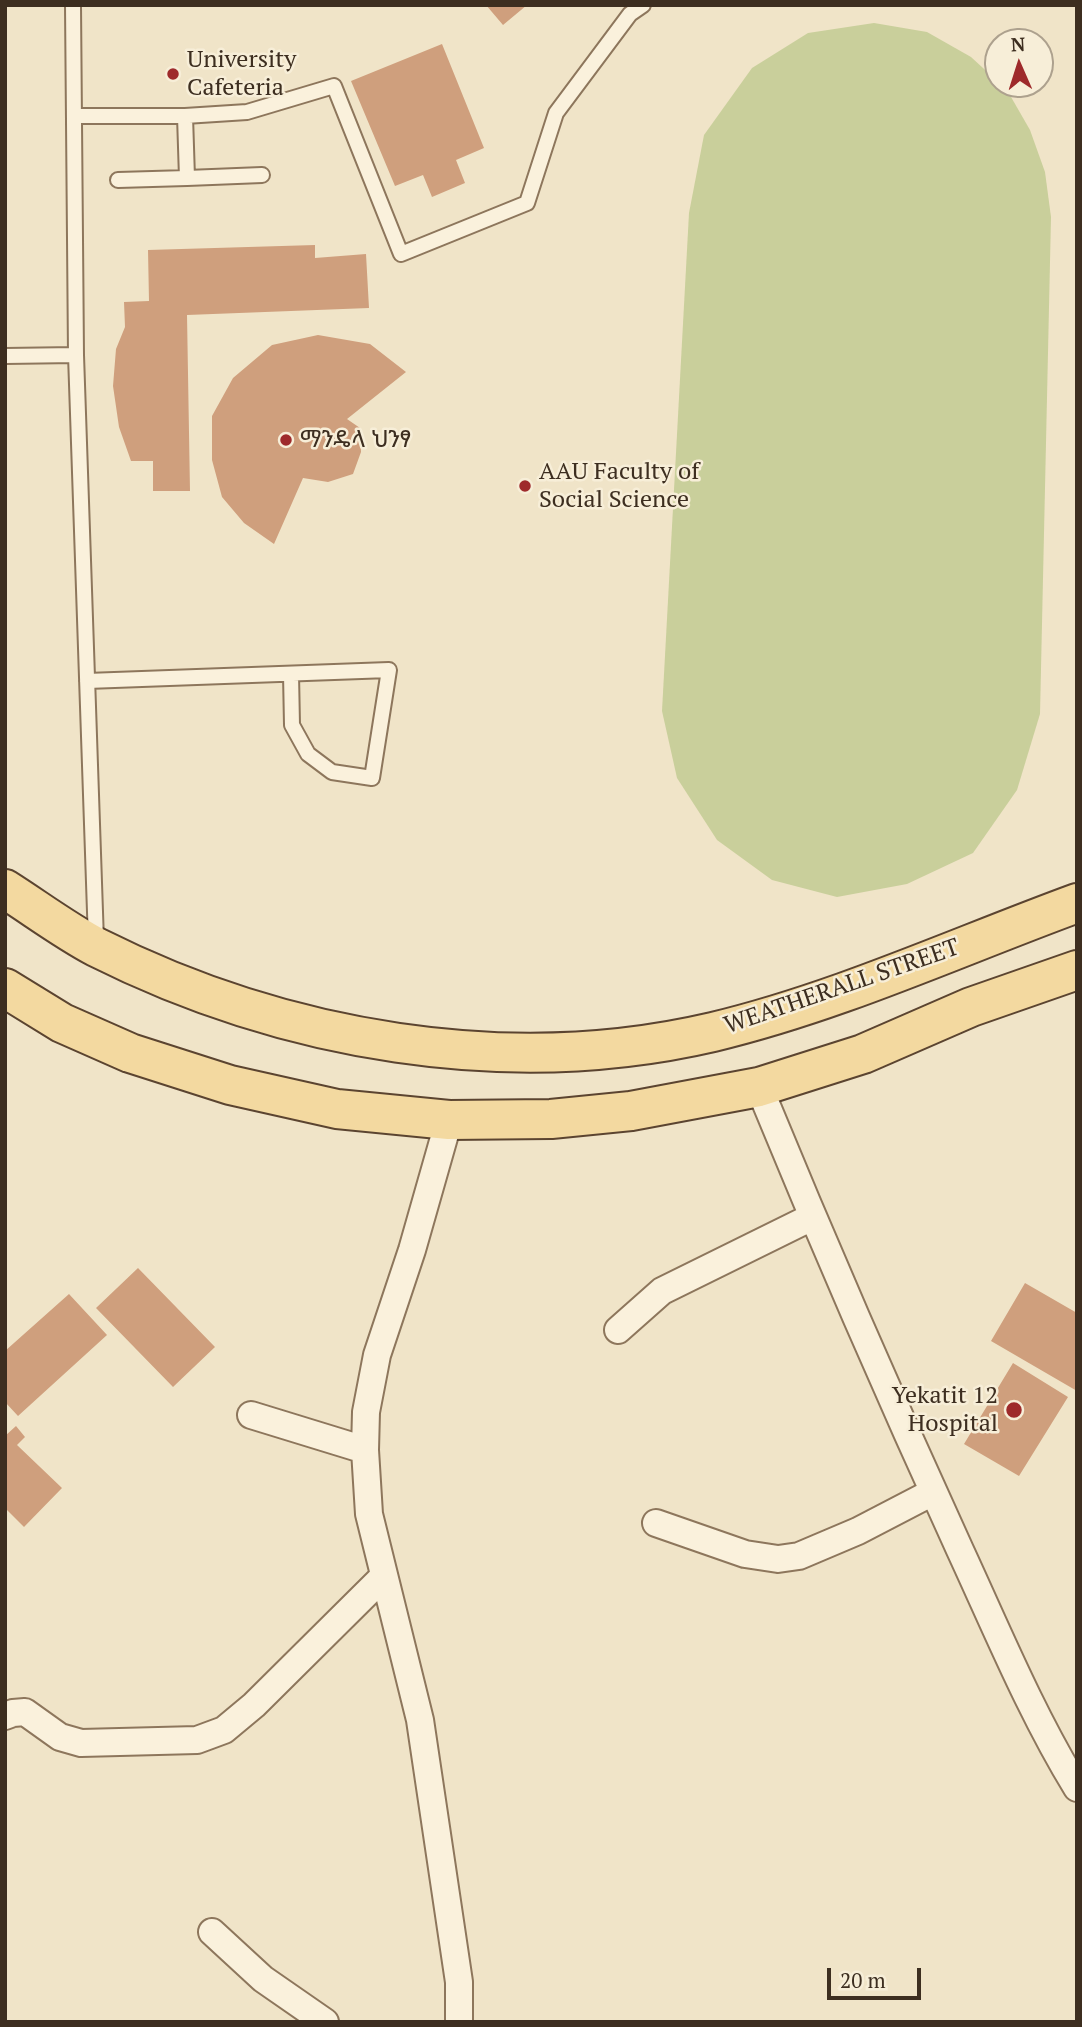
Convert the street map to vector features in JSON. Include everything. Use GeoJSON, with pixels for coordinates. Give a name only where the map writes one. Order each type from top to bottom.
{"type":"FeatureCollection","features":[{"type":"Feature","properties":{"kind":"main road","name":"WEATHERALL STREET"},"geometry":{"type":"LineString","coordinates":[[5,889],[96,946],[219,1000],[320,1028],[398,1044],[545,1052],[624,1047],[713,1032],[838,994],[1077,903]]}},
{"type":"Feature","properties":{"kind":"main road"},"geometry":{"type":"LineString","coordinates":[[5,988],[62,1023],[130,1053],[229,1085],[337,1109],[449,1120],[551,1119],[631,1111],[759,1087],[863,1054],[971,1007],[1077,970]]}},
{"type":"Feature","properties":{"kind":"street"},"geometry":{"type":"LineString","coordinates":[[759,1087],[812,1217],[933,1492],[1049,1742],[1077,1788]]}},
{"type":"Feature","properties":{"kind":"street"},"geometry":{"type":"LineString","coordinates":[[449,1120],[412,1250],[377,1355],[366,1412],[365,1450],[369,1514],[420,1720],[459,1982],[459,2022]]}},
{"type":"Feature","properties":{"kind":"street"},"geometry":{"type":"LineString","coordinates":[[618,1330],[662,1291],[812,1217]]}},
{"type":"Feature","properties":{"kind":"street"},"geometry":{"type":"LineString","coordinates":[[251,1415],[365,1450]]}},
{"type":"Feature","properties":{"kind":"street"},"geometry":{"type":"LineString","coordinates":[[656,1523],[745,1554],[778,1559],[799,1556],[846,1536],[933,1492]]}},
{"type":"Feature","properties":{"kind":"street"},"geometry":{"type":"LineString","coordinates":[[5,1716],[25,1712],[60,1737],[81,1743],[197,1740],[223,1730],[254,1705],[383,1577]]}},
{"type":"Feature","properties":{"kind":"street"},"geometry":{"type":"LineString","coordinates":[[212,1932],[263,1979],[325,2022]]}},
{"type":"Feature","properties":{"kind":"lane"},"geometry":{"type":"LineString","coordinates":[[73,5],[76,355],[96,946]]}},
{"type":"Feature","properties":{"kind":"lane"},"geometry":{"type":"LineString","coordinates":[[74,116],[185,116],[247,112],[334,86],[401,254],[527,203],[556,113],[630,14],[643,5]]}},
{"type":"Feature","properties":{"kind":"lane"},"geometry":{"type":"LineString","coordinates":[[185,116],[187,178]]}},
{"type":"Feature","properties":{"kind":"lane"},"geometry":{"type":"LineString","coordinates":[[118,180],[262,175]]}},
{"type":"Feature","properties":{"kind":"lane"},"geometry":{"type":"LineString","coordinates":[[5,356],[76,355]]}},
{"type":"Feature","properties":{"kind":"lane"},"geometry":{"type":"LineString","coordinates":[[87,681],[389,670],[372,778],[332,772],[308,754],[292,725],[291,674]]}},
{"type":"Feature","properties":{"kind":"green space"},"geometry":{"type":"Polygon","coordinates":[[[874,23],[927,32],[971,57],[984,69],[984,98],[1012,98],[1030,130],[1045,172],[1051,217],[1040,714],[1017,790],[973,853],[907,884],[837,897],[772,880],[717,840],[677,778],[662,711],[689,213],[704,135],[752,68],[808,33],[874,23]]]}},
{"type":"Feature","properties":{"kind":"building"},"geometry":{"type":"Polygon","coordinates":[[[486,5],[527,5],[503,25],[486,5]]]}},
{"type":"Feature","properties":{"kind":"building"},"geometry":{"type":"Polygon","coordinates":[[[442,44],[484,148],[456,160],[465,183],[432,197],[423,175],[395,186],[351,81],[442,44]]]}},
{"type":"Feature","properties":{"kind":"building"},"geometry":{"type":"Polygon","coordinates":[[[315,245],[315,258],[366,254],[369,308],[187,315],[190,491],[153,491],[153,461],[131,461],[119,427],[113,386],[116,349],[125,327],[124,302],[149,301],[148,250],[315,245]]]}},
{"type":"Feature","properties":{"kind":"building","name":"ማንዴላ ህንፃ"},"geometry":{"type":"Polygon","coordinates":[[[318,335],[370,344],[406,372],[347,419],[360,428],[361,452],[353,474],[328,482],[303,478],[274,544],[244,523],[222,497],[212,460],[212,416],[233,378],[272,345],[318,335]]]}},
{"type":"Feature","properties":{"kind":"building"},"geometry":{"type":"Polygon","coordinates":[[[138,1268],[215,1347],[173,1387],[96,1308],[138,1268]]]}},
{"type":"Feature","properties":{"kind":"building"},"geometry":{"type":"Polygon","coordinates":[[[1025,1283],[1077,1313],[1077,1391],[991,1341],[1025,1283]]]}},
{"type":"Feature","properties":{"kind":"building"},"geometry":{"type":"Polygon","coordinates":[[[69,1294],[107,1335],[18,1416],[5,1402],[5,1351],[69,1294]]]}},
{"type":"Feature","properties":{"kind":"building"},"geometry":{"type":"Polygon","coordinates":[[[1013,1363],[1068,1397],[1019,1476],[964,1444],[1013,1363]]]}},
{"type":"Feature","properties":{"kind":"building"},"geometry":{"type":"Polygon","coordinates":[[[16,1426],[25,1437],[17,1445],[62,1488],[24,1527],[5,1508],[5,1436],[16,1426]]]}},
{"type":"Feature","properties":{"kind":"place","name":"University Cafeteria"},"geometry":{"type":"Point","coordinates":[173,74]}},
{"type":"Feature","properties":{"kind":"place","name":"ማንዴላ ህንፃ"},"geometry":{"type":"Point","coordinates":[286,440]}},
{"type":"Feature","properties":{"kind":"place","name":"AAU Faculty of Social Science"},"geometry":{"type":"Point","coordinates":[525,486]}},
{"type":"Feature","properties":{"kind":"place","name":"Yekatit 12 Hospital"},"geometry":{"type":"Point","coordinates":[1014,1410]}}]}
